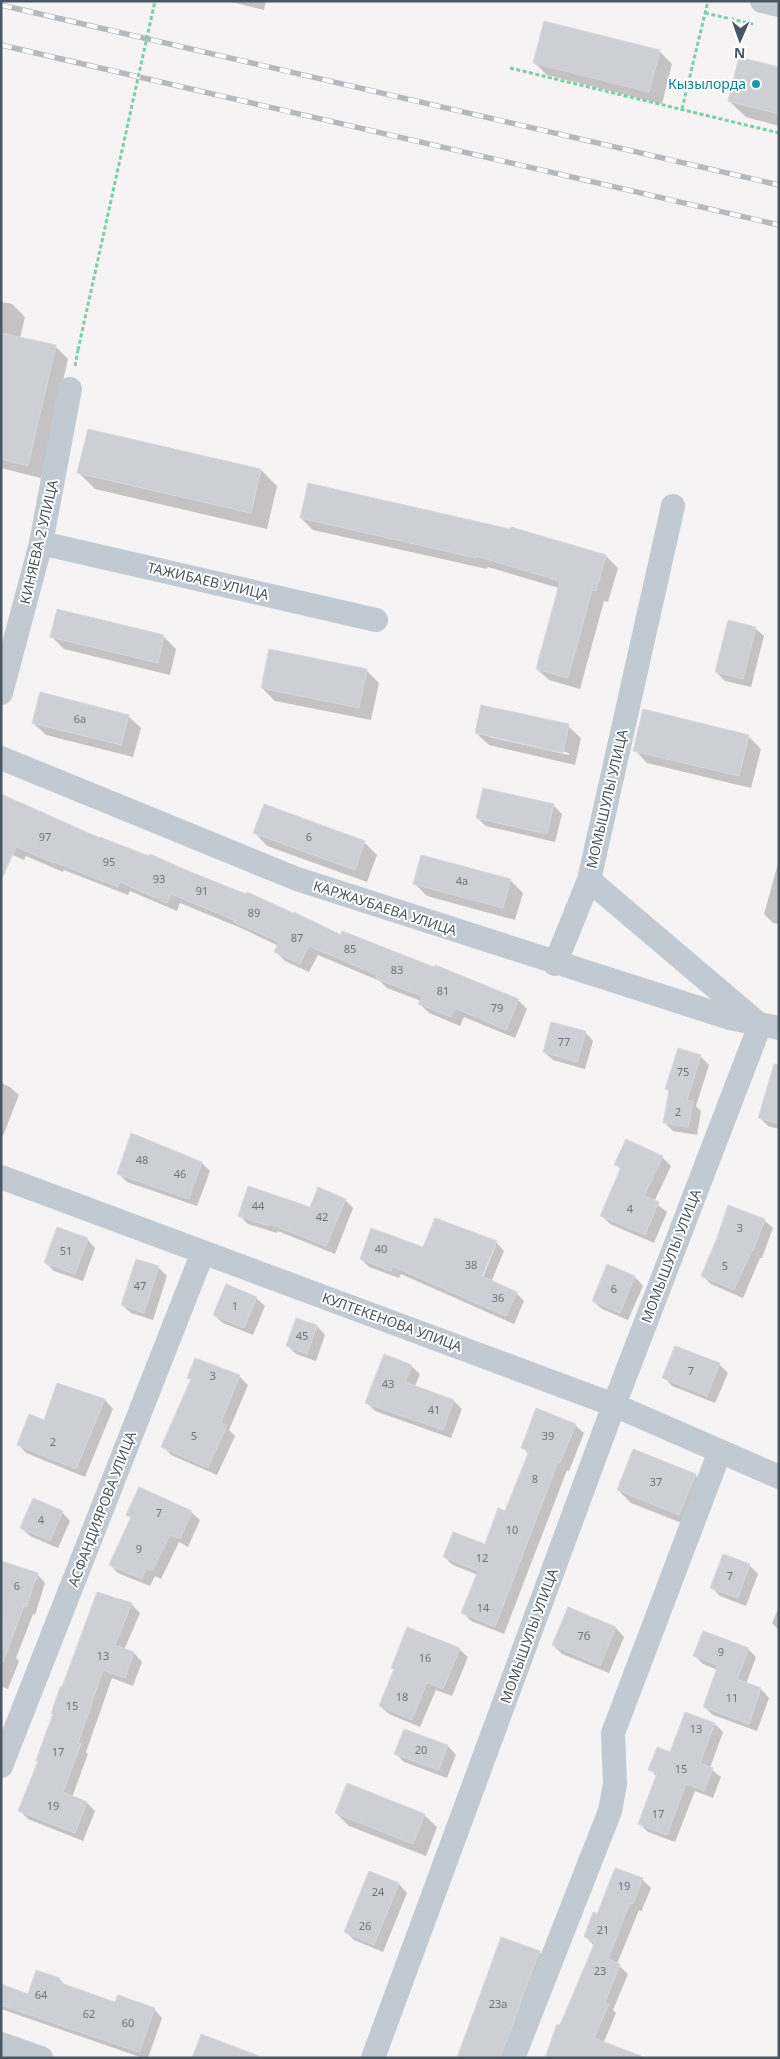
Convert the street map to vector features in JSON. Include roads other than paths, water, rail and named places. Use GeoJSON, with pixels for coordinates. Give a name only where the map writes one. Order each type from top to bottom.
{"type":"FeatureCollection","features":[{"type":"Feature","properties":{"kind":"street"},"geometry":{"type":"LineString","coordinates":[[762,1],[779,5]]}},
{"type":"Feature","properties":{"kind":"street","name":"КИНЯЕВА 2 УЛИЦА"},"geometry":{"type":"LineString","coordinates":[[1,693],[41,543],[70,390]]}},
{"type":"Feature","properties":{"kind":"street","name":"МОМЫШУЛЫ УЛИЦА"},"geometry":{"type":"LineString","coordinates":[[373,2058],[614,1405],[769,1027],[589,880],[673,506]]}},
{"type":"Feature","properties":{"kind":"street","name":"ТАЖИБАЕВ УЛИЦА"},"geometry":{"type":"LineString","coordinates":[[41,543],[376,620]]}},
{"type":"Feature","properties":{"kind":"street","name":"КАРЖАУБАЕВА УЛИЦА"},"geometry":{"type":"LineString","coordinates":[[1,758],[297,879],[555,964],[730,1018],[769,1027]]}},
{"type":"Feature","properties":{"kind":"street"},"geometry":{"type":"LineString","coordinates":[[555,964],[589,880]]}},
{"type":"Feature","properties":{"kind":"street","name":"КУЛТЕКЕНОВА УЛИЦА"},"geometry":{"type":"LineString","coordinates":[[1,1177],[614,1405],[779,1477]]}},
{"type":"Feature","properties":{"kind":"street","name":"АСФАНДИЯРОВА УЛИЦА"},"geometry":{"type":"LineString","coordinates":[[1,1766],[203,1252]]}},
{"type":"Feature","properties":{"kind":"street"},"geometry":{"type":"LineString","coordinates":[[513,2058],[610,1810],[615,1784],[613,1733],[720,1451]]}},
{"type":"Feature","properties":{"kind":"street"},"geometry":{"type":"LineString","coordinates":[[1,2044],[40,2058]]}},
{"type":"Feature","properties":{"kind":"railway"},"geometry":{"type":"LineString","coordinates":[[1,5],[779,185]]}},
{"type":"Feature","properties":{"kind":"railway"},"geometry":{"type":"LineString","coordinates":[[1,45],[779,225]]}},
{"type":"Feature","properties":{"kind":"place","name":"Кызылорда"},"geometry":{"type":"Point","coordinates":[756,84]}}]}
